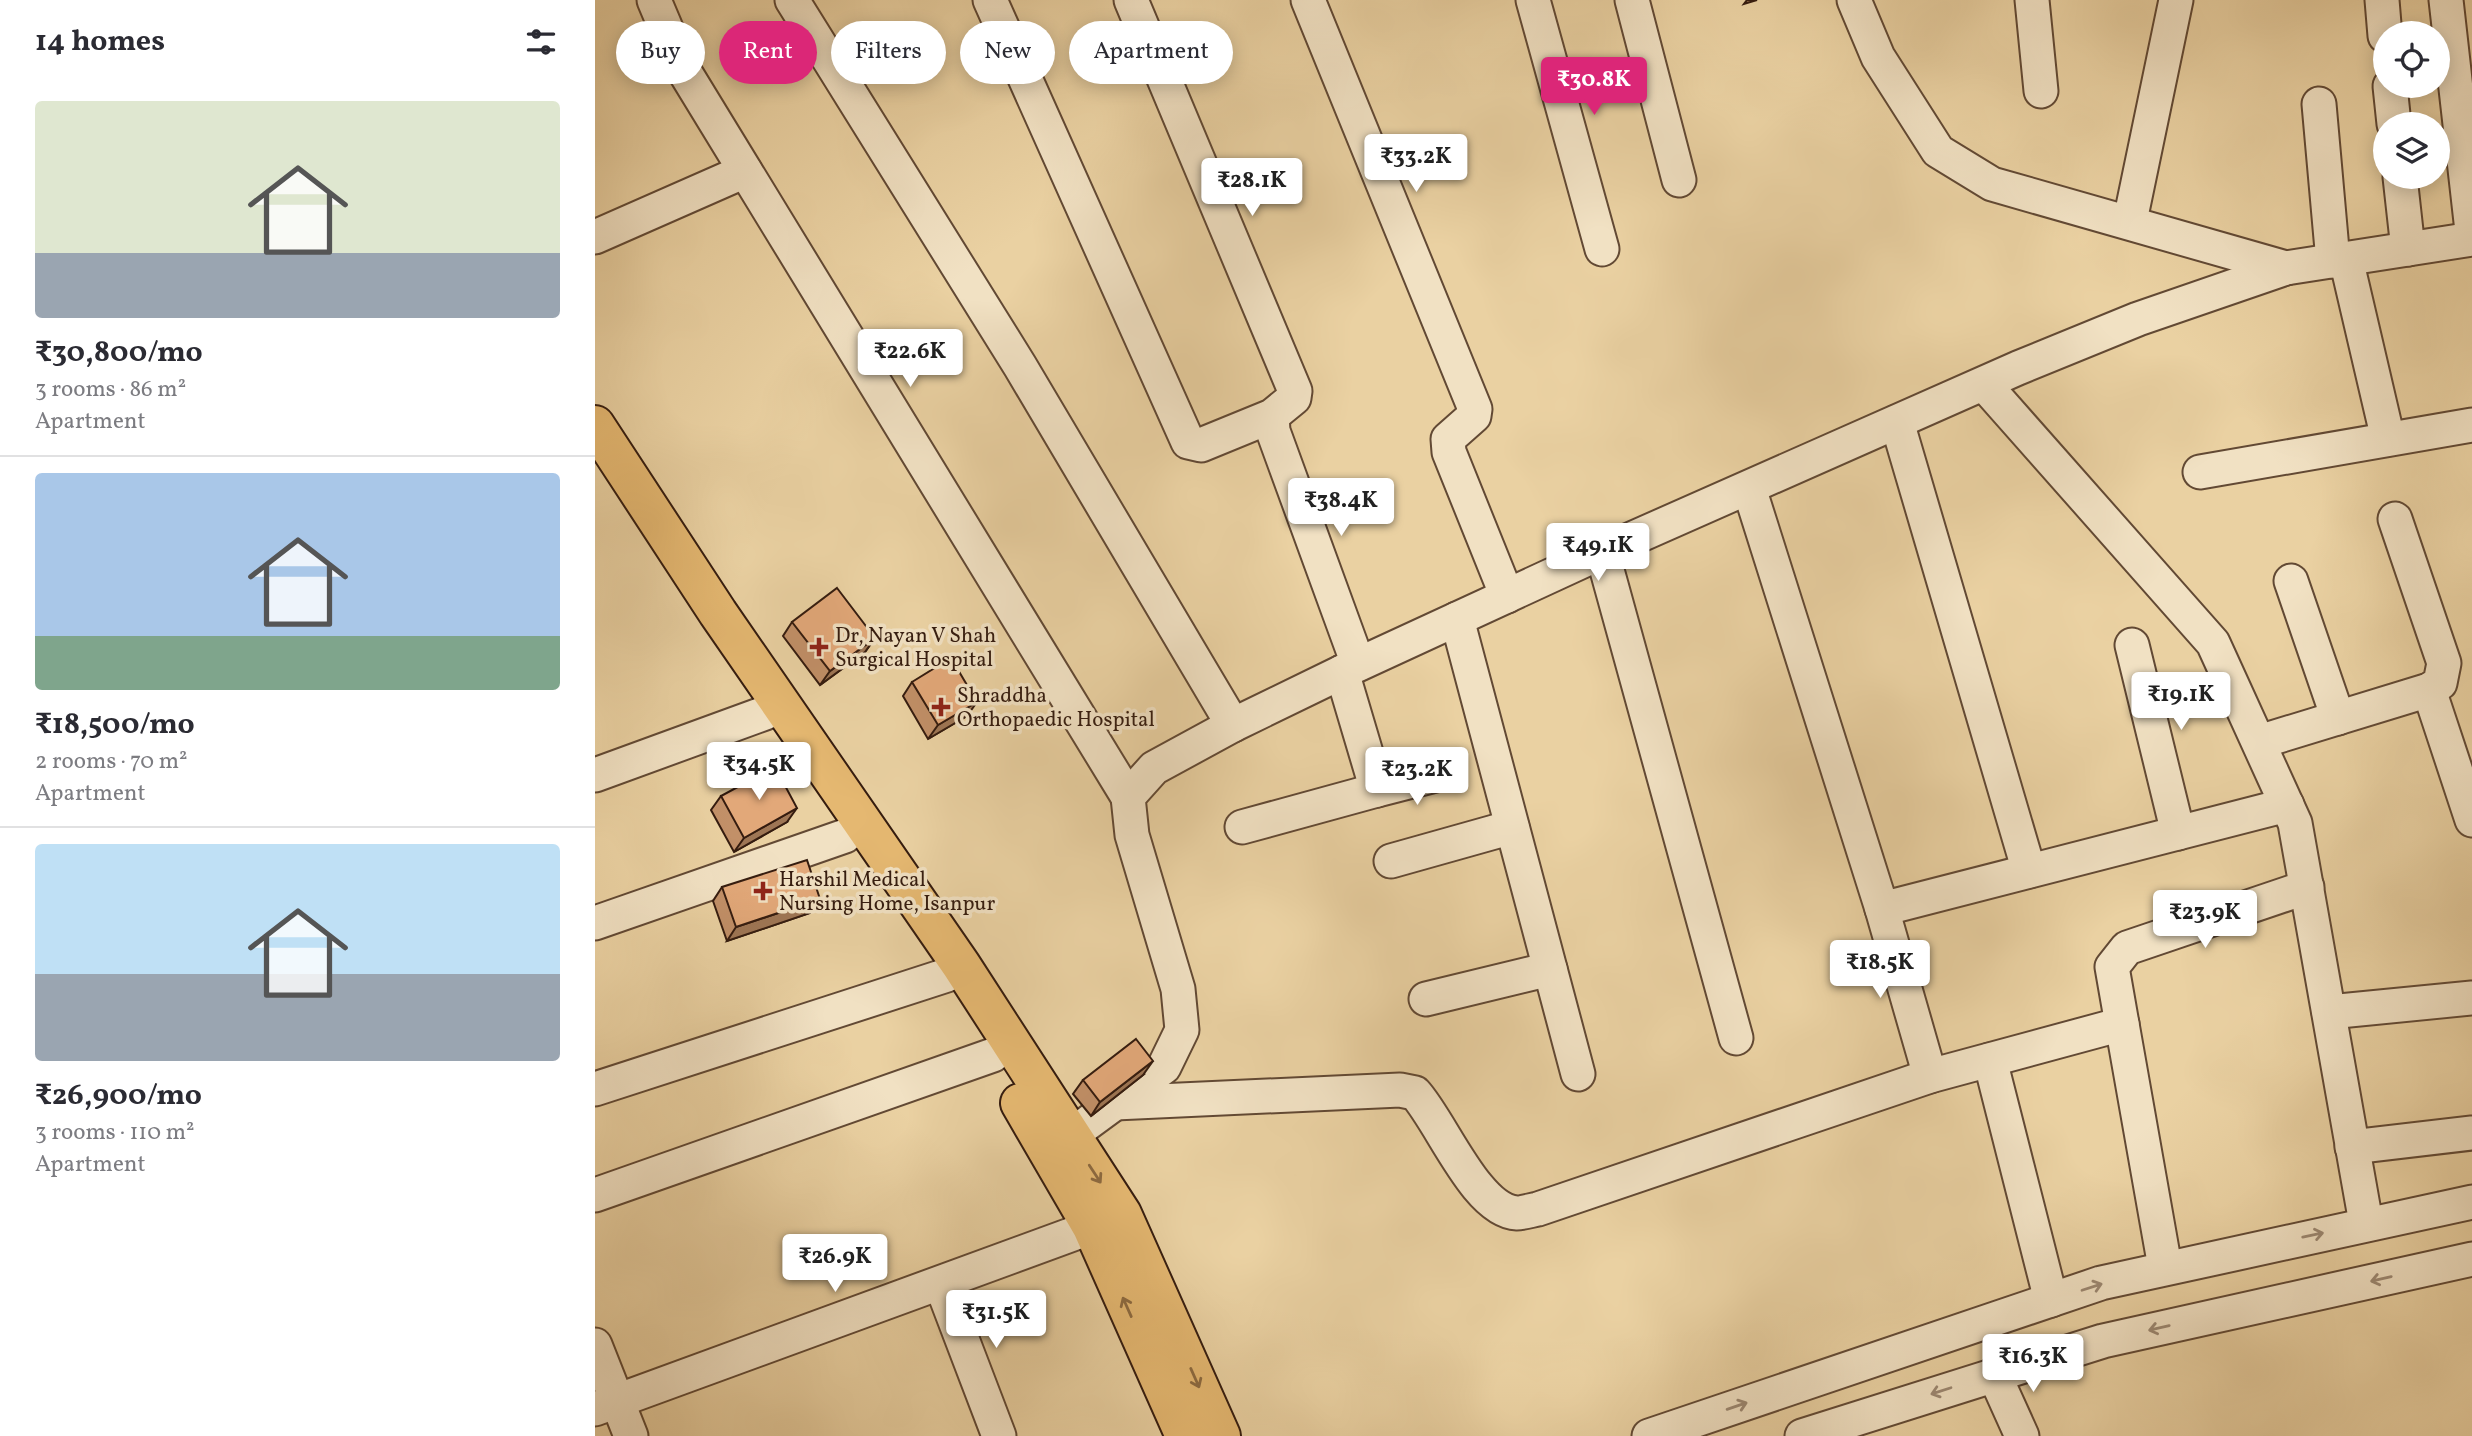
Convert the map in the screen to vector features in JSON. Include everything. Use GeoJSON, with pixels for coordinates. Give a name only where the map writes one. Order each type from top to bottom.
{"type":"FeatureCollection","features":[{"type":"Feature","properties":{"kind":"main road"},"geometry":{"type":"LineString","coordinates":[[595,425],[726,625],[961,965],[1060,1144],[1092,1227],[1185,1436]]}},
{"type":"Feature","properties":{"kind":"main road"},"geometry":{"type":"LineString","coordinates":[[595,455],[845,835],[947,975],[993,1055],[1060,1144],[1122,1214],[1221,1436]]}},
{"type":"Feature","properties":{"kind":"street"},"geometry":{"type":"LineString","coordinates":[[655,0],[683,69],[1129,797],[1132,835],[1178,989],[1182,1030],[1164,1067],[1060,1144]]}},
{"type":"Feature","properties":{"kind":"street"},"geometry":{"type":"LineString","coordinates":[[792,0],[1020,366],[1233,725]]}},
{"type":"Feature","properties":{"kind":"street"},"geometry":{"type":"LineString","coordinates":[[990,0],[1188,442],[1201,444],[1272,416],[1294,398],[1293,382],[1131,0]]}},
{"type":"Feature","properties":{"kind":"street"},"geometry":{"type":"LineString","coordinates":[[1308,0],[1475,409],[1474,416],[1448,439],[1449,452],[1507,596]]}},
{"type":"Feature","properties":{"kind":"street"},"geometry":{"type":"LineString","coordinates":[[1533,0],[1602,249]]}},
{"type":"Feature","properties":{"kind":"street"},"geometry":{"type":"LineString","coordinates":[[1632,0],[1679,180]]}},
{"type":"Feature","properties":{"kind":"street"},"geometry":{"type":"LineString","coordinates":[[1854,0],[1878,57],[1938,151],[1992,184],[2130,221],[2286,268]]}},
{"type":"Feature","properties":{"kind":"street"},"geometry":{"type":"LineString","coordinates":[[2032,0],[2041,91]]}},
{"type":"Feature","properties":{"kind":"street"},"geometry":{"type":"LineString","coordinates":[[2130,221],[2176,0]]}},
{"type":"Feature","properties":{"kind":"street"},"geometry":{"type":"LineString","coordinates":[[2382,0],[2384,21]]}},
{"type":"Feature","properties":{"kind":"street"},"geometry":{"type":"LineString","coordinates":[[2446,0],[2472,231]]}},
{"type":"Feature","properties":{"kind":"street"},"geometry":{"type":"LineString","coordinates":[[2319,104],[2340,260],[2388,439]]}},
{"type":"Feature","properties":{"kind":"street"},"geometry":{"type":"LineString","coordinates":[[595,237],[745,170]]}},
{"type":"Feature","properties":{"kind":"street"},"geometry":{"type":"LineString","coordinates":[[2401,189],[2408,249]]}},
{"type":"Feature","properties":{"kind":"street"},"geometry":{"type":"LineString","coordinates":[[1129,797],[1154,768],[1233,725],[1350,668],[1601,552],[1984,383],[2138,319],[2286,268],[2472,239]]}},
{"type":"Feature","properties":{"kind":"street"},"geometry":{"type":"LineString","coordinates":[[1984,383],[2213,643],[2259,742],[2295,823],[2366,1223]]}},
{"type":"Feature","properties":{"kind":"street"},"geometry":{"type":"LineString","coordinates":[[1272,416],[1273,431],[1350,668],[1377,790]]}},
{"type":"Feature","properties":{"kind":"street"},"geometry":{"type":"LineString","coordinates":[[1897,422],[2029,871]]}},
{"type":"Feature","properties":{"kind":"street"},"geometry":{"type":"LineString","coordinates":[[2200,472],[2472,425]]}},
{"type":"Feature","properties":{"kind":"street"},"geometry":{"type":"LineString","coordinates":[[1749,488],[1882,909],[1930,1076]]}},
{"type":"Feature","properties":{"kind":"street"},"geometry":{"type":"LineString","coordinates":[[2259,742],[2429,690],[2440,683],[2444,663],[2395,519]]}},
{"type":"Feature","properties":{"kind":"street"},"geometry":{"type":"LineString","coordinates":[[1601,552],[1736,1038]]}},
{"type":"Feature","properties":{"kind":"street"},"geometry":{"type":"LineString","coordinates":[[2291,581],[2338,718]]}},
{"type":"Feature","properties":{"kind":"street"},"geometry":{"type":"LineString","coordinates":[[1457,619],[1578,1074]]}},
{"type":"Feature","properties":{"kind":"street"},"geometry":{"type":"LineString","coordinates":[[2132,645],[2178,833]]}},
{"type":"Feature","properties":{"kind":"street"},"geometry":{"type":"LineString","coordinates":[[2429,690],[2472,820]]}},
{"type":"Feature","properties":{"kind":"street"},"geometry":{"type":"LineString","coordinates":[[595,775],[765,713]]}},
{"type":"Feature","properties":{"kind":"street"},"geometry":{"type":"LineString","coordinates":[[1242,827],[1443,773]]}},
{"type":"Feature","properties":{"kind":"street"},"geometry":{"type":"LineString","coordinates":[[1882,909],[2287,805]]}},
{"type":"Feature","properties":{"kind":"street"},"geometry":{"type":"LineString","coordinates":[[1391,861],[1512,827]]}},
{"type":"Feature","properties":{"kind":"street"},"geometry":{"type":"LineString","coordinates":[[595,923],[845,835]]}},
{"type":"Feature","properties":{"kind":"street"},"geometry":{"type":"LineString","coordinates":[[2165,1267],[2112,967],[2127,948],[2307,887]]}},
{"type":"Feature","properties":{"kind":"street"},"geometry":{"type":"LineString","coordinates":[[1426,999],[1550,969]]}},
{"type":"Feature","properties":{"kind":"street"},"geometry":{"type":"LineString","coordinates":[[595,1089],[947,975]]}},
{"type":"Feature","properties":{"kind":"street"},"geometry":{"type":"LineString","coordinates":[[2329,1012],[2472,998]]}},
{"type":"Feature","properties":{"kind":"street"},"geometry":{"type":"LineString","coordinates":[[1115,1103],[1400,1090],[1415,1093],[1482,1192],[1497,1206],[1515,1213],[1538,1209],[1930,1076],[2122,1024]]}},
{"type":"Feature","properties":{"kind":"street"},"geometry":{"type":"LineString","coordinates":[[595,1195],[993,1055]]}},
{"type":"Feature","properties":{"kind":"street"},"geometry":{"type":"LineString","coordinates":[[1990,1060],[2051,1300]]}},
{"type":"Feature","properties":{"kind":"street"},"geometry":{"type":"LineString","coordinates":[[2352,1147],[2472,1133]]}},
{"type":"Feature","properties":{"kind":"street"},"geometry":{"type":"LineString","coordinates":[[1649,1436],[2051,1300],[2165,1267],[2472,1202]]}},
{"type":"Feature","properties":{"kind":"street"},"geometry":{"type":"LineString","coordinates":[[606,1406],[1092,1227]]}},
{"type":"Feature","properties":{"kind":"street"},"geometry":{"type":"LineString","coordinates":[[1802,1436],[2103,1341],[2472,1259]]}},
{"type":"Feature","properties":{"kind":"street"},"geometry":{"type":"LineString","coordinates":[[2438,1266],[2472,1275]]}},
{"type":"Feature","properties":{"kind":"street"},"geometry":{"type":"LineString","coordinates":[[941,1284],[999,1436]]}},
{"type":"Feature","properties":{"kind":"street"},"geometry":{"type":"LineString","coordinates":[[595,1345],[606,1406],[631,1436]]}},
{"type":"Feature","properties":{"kind":"street"},"geometry":{"type":"LineString","coordinates":[[1994,1374],[2022,1436]]}},
{"type":"Feature","properties":{"kind":"building"},"geometry":{"type":"Polygon","coordinates":[[[837,588],[875,638],[830,671],[792,622],[837,588]]]}},
{"type":"Feature","properties":{"kind":"building"},"geometry":{"type":"Polygon","coordinates":[[[951,658],[977,702],[938,725],[912,682],[951,658]]]}},
{"type":"Feature","properties":{"kind":"building"},"geometry":{"type":"Polygon","coordinates":[[[775,767],[797,808],[744,838],[721,796],[775,767]]]}},
{"type":"Feature","properties":{"kind":"building"},"geometry":{"type":"Polygon","coordinates":[[[807,860],[820,899],[736,927],[722,887],[807,860]]]}},
{"type":"Feature","properties":{"kind":"building"},"geometry":{"type":"Polygon","coordinates":[[[1136,1039],[1153,1061],[1100,1102],[1083,1080],[1136,1039]]]}},
{"type":"Feature","properties":{"kind":"place","name":"Dr, Nayan V Shah Surgical Hospital"},"geometry":{"type":"Point","coordinates":[819,647]}},
{"type":"Feature","properties":{"kind":"place","name":"Shraddha Orthopaedic Hospital"},"geometry":{"type":"Point","coordinates":[941,707]}},
{"type":"Feature","properties":{"kind":"place","name":"Harshil Medical Nursing Home, Isanpur"},"geometry":{"type":"Point","coordinates":[763,891]}}]}
